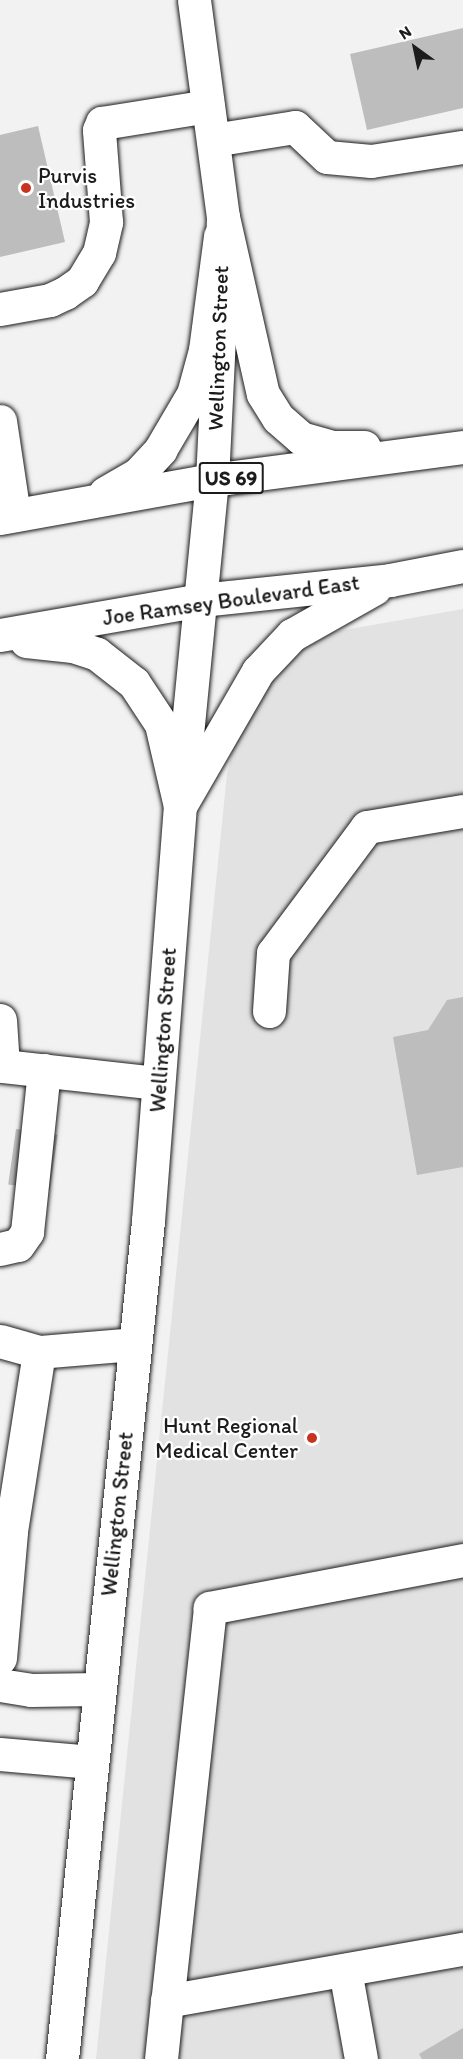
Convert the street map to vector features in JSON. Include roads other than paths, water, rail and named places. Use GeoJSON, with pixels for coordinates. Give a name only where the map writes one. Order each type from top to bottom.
{"type":"FeatureCollection","features":[{"type":"Feature","properties":{"kind":"main road","name":"Wellington Street"},"geometry":{"type":"LineString","coordinates":[[62,2059],[135,1344],[180,806],[212,480],[223,217],[195,4]]}},
{"type":"Feature","properties":{"kind":"main road"},"geometry":{"type":"LineString","coordinates":[[0,309],[50,300],[65,293],[82,281],[99,254],[106,222],[99,130],[102,123],[208,106]]}},
{"type":"Feature","properties":{"kind":"main road"},"geometry":{"type":"LineString","coordinates":[[213,140],[295,127],[327,157],[371,161],[463,147]]}},
{"type":"Feature","properties":{"kind":"main road"},"geometry":{"type":"LineString","coordinates":[[223,217],[263,394],[278,418],[301,438],[333,447],[455,448]]}},
{"type":"Feature","properties":{"kind":"main road"},"geometry":{"type":"LineString","coordinates":[[89,502],[138,474],[176,428],[193,394],[205,350],[223,217]]}},
{"type":"Feature","properties":{"kind":"main road"},"geometry":{"type":"LineString","coordinates":[[0,421],[7,517]]}},
{"type":"Feature","properties":{"kind":"main road","name":"US 69"},"geometry":{"type":"LineString","coordinates":[[7,517],[212,480],[455,448]]}},
{"type":"Feature","properties":{"kind":"main road","name":"Joe Ramsey Boulevard East"},"geometry":{"type":"LineString","coordinates":[[0,637],[201,600],[390,580],[463,566]]}},
{"type":"Feature","properties":{"kind":"main road"},"geometry":{"type":"LineString","coordinates":[[180,806],[258,672],[292,635],[390,580]]}},
{"type":"Feature","properties":{"kind":"main road"},"geometry":{"type":"LineString","coordinates":[[0,637],[73,646],[97,654],[120,669],[161,724],[180,806]]}},
{"type":"Feature","properties":{"kind":"main road"},"geometry":{"type":"LineString","coordinates":[[269,1011],[273,952],[366,827],[463,811]]}},
{"type":"Feature","properties":{"kind":"main road"},"geometry":{"type":"LineString","coordinates":[[0,1020],[1,1066],[158,1083]]}},
{"type":"Feature","properties":{"kind":"main road"},"geometry":{"type":"LineString","coordinates":[[0,1249],[18,1245],[27,1232],[44,1070]]}},
{"type":"Feature","properties":{"kind":"main road"},"geometry":{"type":"LineString","coordinates":[[0,1341],[39,1352],[135,1344]]}},
{"type":"Feature","properties":{"kind":"main road"},"geometry":{"type":"LineString","coordinates":[[0,1658],[11,1531],[39,1352]]}},
{"type":"Feature","properties":{"kind":"main road"},"geometry":{"type":"LineString","coordinates":[[161,2059],[210,1608],[463,1560]]}},
{"type":"Feature","properties":{"kind":"main road"},"geometry":{"type":"LineString","coordinates":[[0,1686],[31,1690],[99,1689]]}},
{"type":"Feature","properties":{"kind":"main road"},"geometry":{"type":"LineString","coordinates":[[0,1754],[92,1762]]}},
{"type":"Feature","properties":{"kind":"main road"},"geometry":{"type":"LineString","coordinates":[[166,2001],[463,1949]]}},
{"type":"Feature","properties":{"kind":"main road"},"geometry":{"type":"LineString","coordinates":[[345,1970],[361,2059]]}},
{"type":"Feature","properties":{"kind":"place","name":"Purvis Industries"},"geometry":{"type":"Point","coordinates":[26,188]}},
{"type":"Feature","properties":{"kind":"place","name":"Hunt Regional Medical Center"},"geometry":{"type":"Point","coordinates":[312,1438]}}]}
